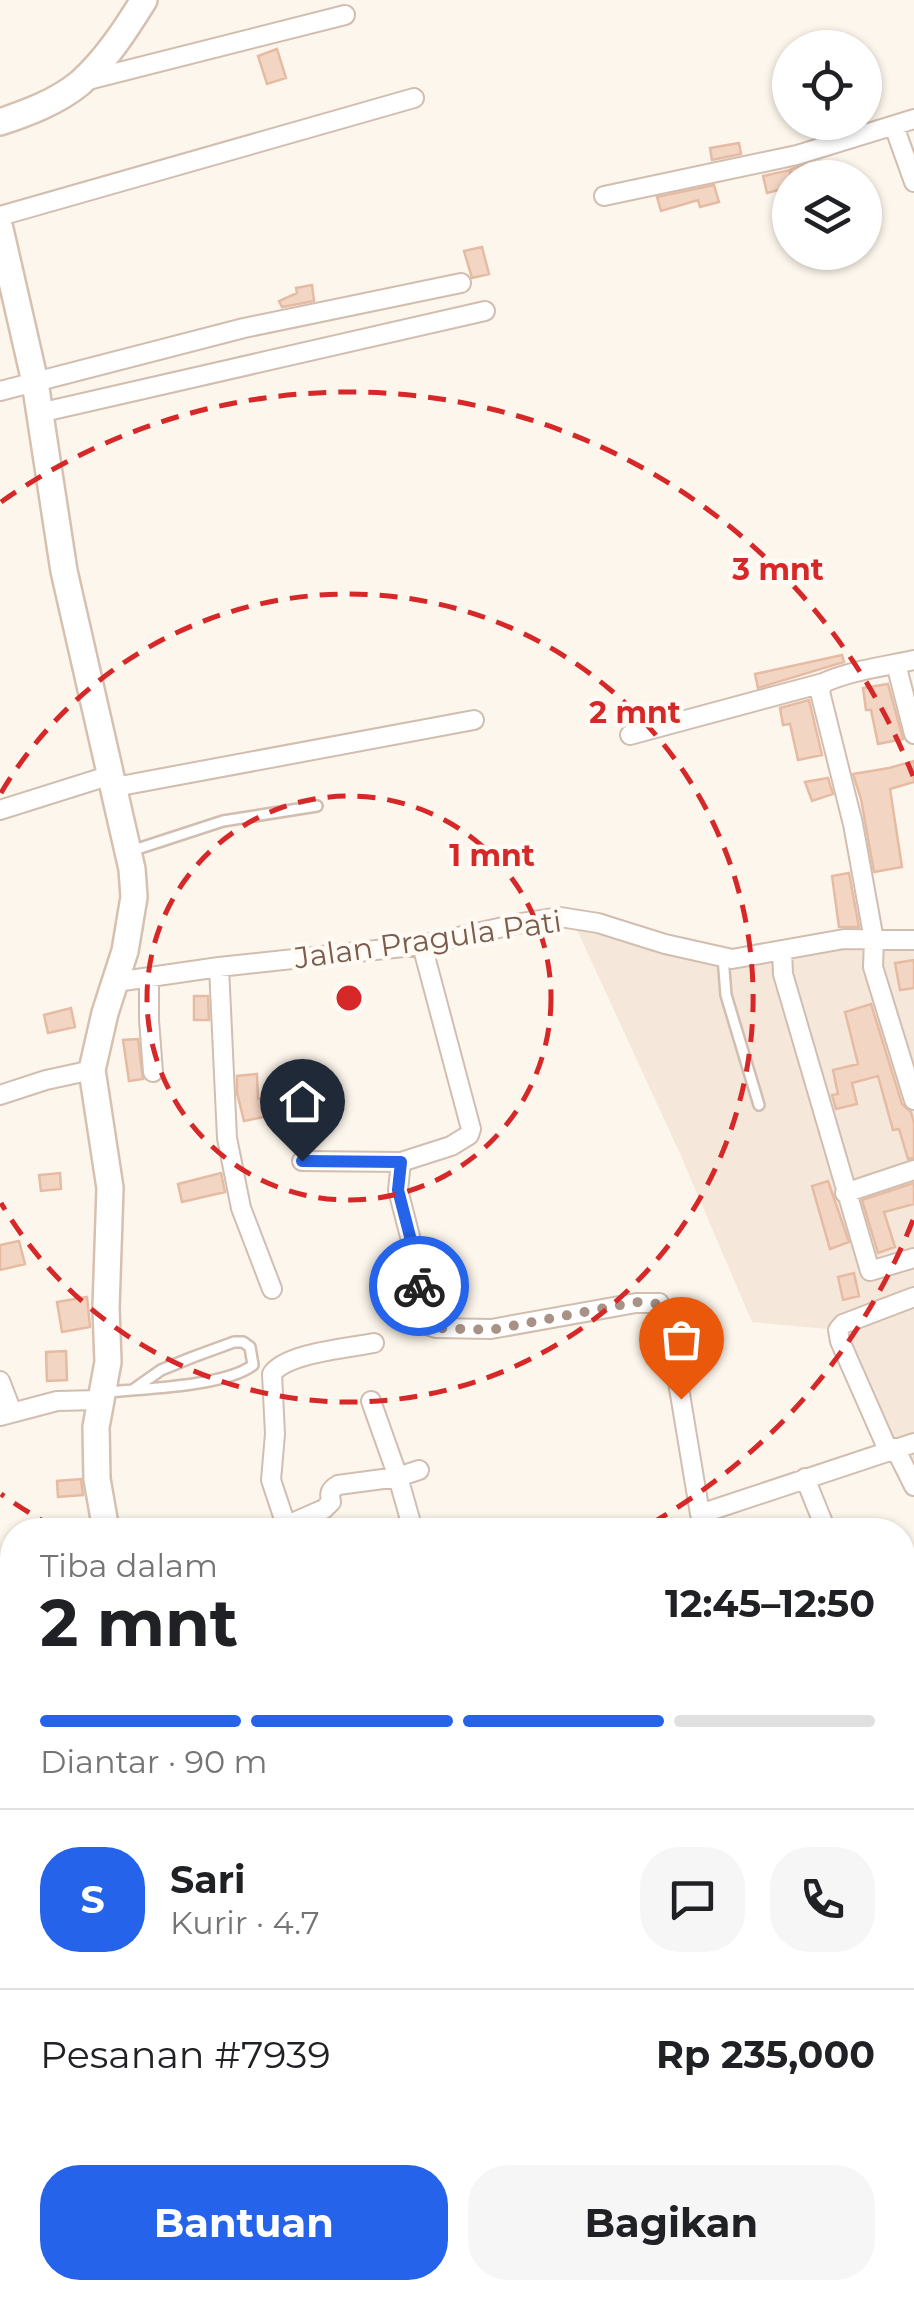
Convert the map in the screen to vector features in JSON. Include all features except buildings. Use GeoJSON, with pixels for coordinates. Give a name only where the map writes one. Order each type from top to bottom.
{"type":"FeatureCollection","features":[{"type":"Feature","properties":{"kind":"street"},"geometry":{"type":"LineString","coordinates":[[0,122],[32,111],[80,82],[122,35],[144,0]]}},
{"type":"Feature","properties":{"kind":"street"},"geometry":{"type":"LineString","coordinates":[[80,82],[345,16]]}},
{"type":"Feature","properties":{"kind":"street"},"geometry":{"type":"LineString","coordinates":[[0,216],[414,98]]}},
{"type":"Feature","properties":{"kind":"street"},"geometry":{"type":"LineString","coordinates":[[604,196],[797,155],[914,119]]}},
{"type":"Feature","properties":{"kind":"street"},"geometry":{"type":"LineString","coordinates":[[894,126],[914,182]]}},
{"type":"Feature","properties":{"kind":"street"},"geometry":{"type":"LineString","coordinates":[[0,229],[35,382],[64,571],[132,869],[134,897],[125,952],[92,1070],[110,1188],[108,1345],[96,1426],[96,1479],[104,1518]]}},
{"type":"Feature","properties":{"kind":"street"},"geometry":{"type":"LineString","coordinates":[[0,391],[244,328],[461,283]]}},
{"type":"Feature","properties":{"kind":"street"},"geometry":{"type":"LineString","coordinates":[[39,412],[484,311]]}},
{"type":"Feature","properties":{"kind":"street"},"geometry":{"type":"LineString","coordinates":[[630,736],[868,668],[905,662],[914,734]]}},
{"type":"Feature","properties":{"kind":"street"},"geometry":{"type":"LineString","coordinates":[[823,683],[820,697],[853,824],[874,940],[873,968],[913,1094]]}},
{"type":"Feature","properties":{"kind":"street"},"geometry":{"type":"LineString","coordinates":[[0,810],[113,781],[474,720]]}},
{"type":"Feature","properties":{"kind":"street","name":"Jalan Pragula Pati"},"geometry":{"type":"LineString","coordinates":[[116,982],[219,966],[422,945],[560,917],[598,923],[664,944],[732,959],[844,940],[914,940]]}},
{"type":"Feature","properties":{"kind":"street"},"geometry":{"type":"LineString","coordinates":[[302,1161],[401,1162],[451,1146],[469,1135],[471,1129],[422,945]]}},
{"type":"Feature","properties":{"kind":"street"},"geometry":{"type":"LineString","coordinates":[[782,950],[783,974],[870,1271],[914,1258]]}},
{"type":"Feature","properties":{"kind":"street"},"geometry":{"type":"LineString","coordinates":[[219,966],[227,1138],[241,1208],[272,1289]]}},
{"type":"Feature","properties":{"kind":"street"},"geometry":{"type":"LineString","coordinates":[[148,977],[153,1072]]}},
{"type":"Feature","properties":{"kind":"street"},"geometry":{"type":"LineString","coordinates":[[0,1095],[92,1070]]}},
{"type":"Feature","properties":{"kind":"street"},"geometry":{"type":"LineString","coordinates":[[401,1162],[398,1190],[414,1252],[424,1318],[430,1326],[491,1330],[636,1302],[658,1304],[668,1322],[700,1514],[914,1442]]}},
{"type":"Feature","properties":{"kind":"street"},"geometry":{"type":"LineString","coordinates":[[845,1193],[914,1170]]}},
{"type":"Feature","properties":{"kind":"street"},"geometry":{"type":"LineString","coordinates":[[914,1297],[843,1324],[838,1330],[892,1449],[914,1486]]}},
{"type":"Feature","properties":{"kind":"street"},"geometry":{"type":"LineString","coordinates":[[278,1518],[271,1480],[275,1434],[272,1374],[276,1367],[290,1360],[374,1343]]}},
{"type":"Feature","properties":{"kind":"street"},"geometry":{"type":"LineString","coordinates":[[0,1382],[6,1414],[57,1401],[101,1396]]}},
{"type":"Feature","properties":{"kind":"street"},"geometry":{"type":"LineString","coordinates":[[371,1402],[410,1518]]}},
{"type":"Feature","properties":{"kind":"street"},"geometry":{"type":"LineString","coordinates":[[301,1518],[328,1506],[329,1494],[338,1485],[398,1477],[418,1470]]}},
{"type":"Feature","properties":{"kind":"street"},"geometry":{"type":"LineString","coordinates":[[805,1478],[821,1518]]}},
{"type":"Feature","properties":{"kind":"lane"},"geometry":{"type":"LineString","coordinates":[[128,851],[223,821],[316,806]]}},
{"type":"Feature","properties":{"kind":"lane"},"geometry":{"type":"LineString","coordinates":[[724,958],[726,995],[759,1105]]}},
{"type":"Feature","properties":{"kind":"lane"},"geometry":{"type":"LineString","coordinates":[[101,1396],[244,1371],[253,1365],[250,1347],[234,1342],[160,1370],[134,1389]]}},
{"type":"Feature","properties":{"kind":"shaded area"},"geometry":{"type":"Polygon","coordinates":[[[572,919],[732,959],[854,940],[914,941],[914,1481],[838,1330],[752,1322],[572,919]]]}},
{"type":"Feature","properties":{"kind":"way so far"},"geometry":{"type":"LineString","coordinates":[[419,1286],[424,1318],[436,1328],[491,1330],[636,1302],[658,1304],[668,1322],[681,1399]]}},
{"type":"Feature","properties":{"kind":"route"},"geometry":{"type":"LineString","coordinates":[[302,1161],[401,1162],[398,1190],[419,1286]]}}]}
